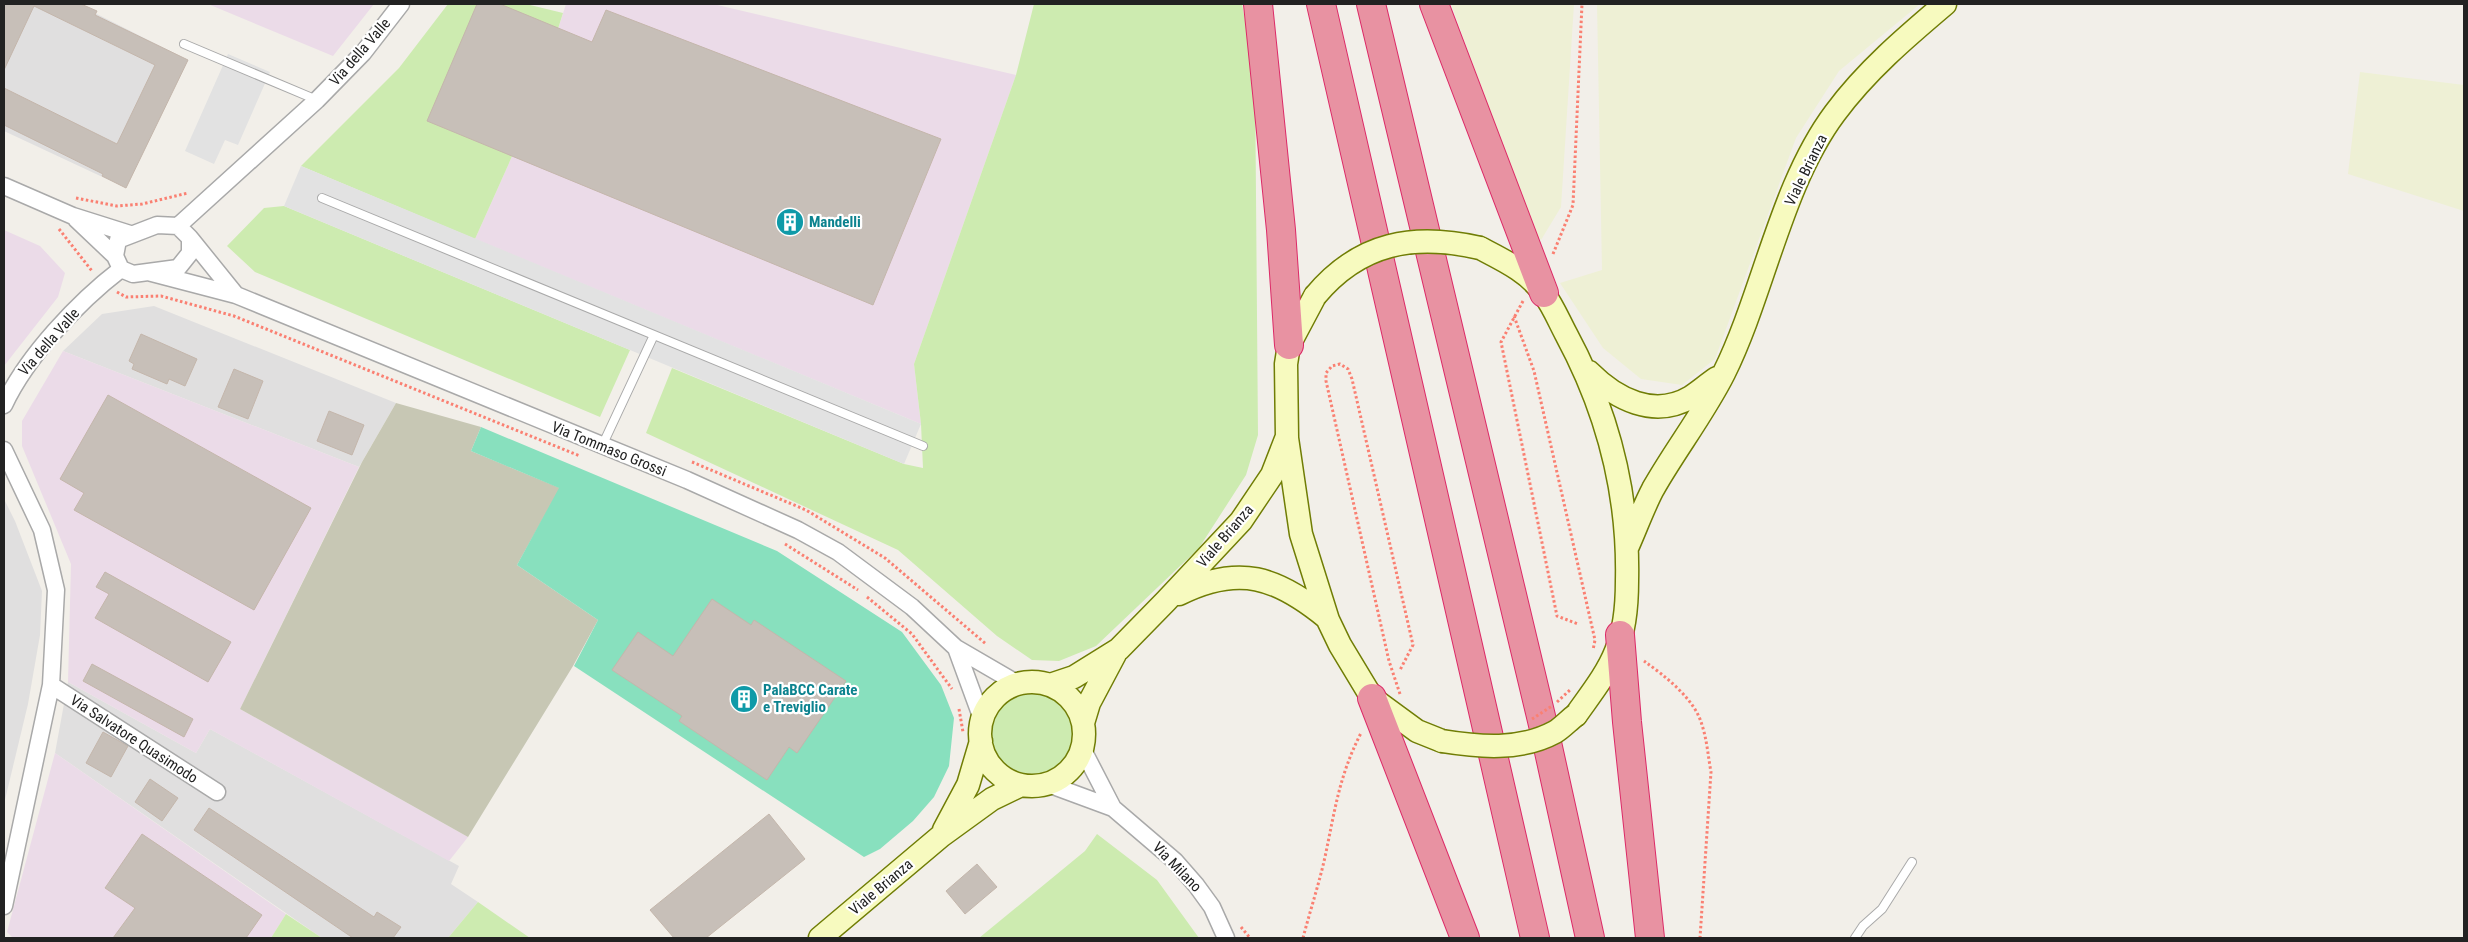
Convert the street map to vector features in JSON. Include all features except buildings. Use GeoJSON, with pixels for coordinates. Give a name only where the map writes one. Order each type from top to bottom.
{"type":"FeatureCollection","features":[{"type":"Feature","properties":{"kind":"highway"},"geometry":{"type":"LineString","coordinates":[[1258,4],[1281,230],[1289,345]]}},
{"type":"Feature","properties":{"kind":"highway"},"geometry":{"type":"LineString","coordinates":[[1321,4],[1535,938]]}},
{"type":"Feature","properties":{"kind":"highway"},"geometry":{"type":"LineString","coordinates":[[1371,4],[1541,720],[1590,938]]}},
{"type":"Feature","properties":{"kind":"highway"},"geometry":{"type":"LineString","coordinates":[[1434,4],[1534,295]]}},
{"type":"Feature","properties":{"kind":"highway"},"geometry":{"type":"LineString","coordinates":[[1620,636],[1626,722],[1650,938]]}},
{"type":"Feature","properties":{"kind":"highway"},"geometry":{"type":"LineString","coordinates":[[1372,698],[1465,938]]}},
{"type":"Feature","properties":{"kind":"main road","name":"Viale Brianza"},"geometry":{"type":"LineString","coordinates":[[1627,548],[1652,491],[1724,374],[1749,315],[1781,222],[1805,165],[1820,137],[1835,113],[1887,54],[1945,4]]}},
{"type":"Feature","properties":{"kind":"main road"},"geometry":{"type":"LineString","coordinates":[[1411,241],[1455,242],[1480,248],[1519,270],[1534,295],[1582,365],[1598,402],[1614,457],[1622,495],[1627,548],[1625,618],[1616,651],[1599,683],[1576,715],[1555,732],[1532,741],[1503,747],[1442,741],[1417,731],[1372,698],[1340,645],[1328,620],[1301,534],[1287,438],[1286,388],[1289,345],[1315,296],[1341,269],[1359,257],[1382,248],[1411,241]]}},
{"type":"Feature","properties":{"kind":"main road"},"geometry":{"type":"LineString","coordinates":[[1582,365],[1617,396],[1633,403],[1646,405],[1676,403],[1690,397],[1724,374]]}},
{"type":"Feature","properties":{"kind":"main road","name":"Viale Brianza"},"geometry":{"type":"LineString","coordinates":[[1050,686],[1074,677],[1119,649],[1166,601],[1241,521],[1272,475],[1287,438]]}},
{"type":"Feature","properties":{"kind":"main road","name":"Viale Brianza"},"geometry":{"type":"LineString","coordinates":[[1166,601],[1198,584],[1240,577],[1265,581],[1286,588],[1328,620]]}},
{"type":"Feature","properties":{"kind":"main road","name":"Viale Brianza"},"geometry":{"type":"LineString","coordinates":[[1083,723],[1089,703],[1119,649]]}},
{"type":"Feature","properties":{"kind":"main road"},"geometry":{"type":"LineString","coordinates":[[1034,682],[1050,686],[1072,700],[1079,711],[1083,723],[1082,748],[1075,764],[1063,776],[1048,784],[1021,785],[1006,779],[994,769],[972,740],[982,719],[996,697],[1018,684],[1034,682]]}},
{"type":"Feature","properties":{"kind":"main road","name":"Viale Brianza"},"geometry":{"type":"LineString","coordinates":[[941,836],[968,785],[972,740]]}},
{"type":"Feature","properties":{"kind":"main road","name":"Viale Brianza"},"geometry":{"type":"LineString","coordinates":[[820,938],[941,836],[992,799],[1021,785]]}},
{"type":"Feature","properties":{"kind":"street","name":"Via della Valle"},"geometry":{"type":"LineString","coordinates":[[221,188],[317,100],[362,54],[401,4]]}},
{"type":"Feature","properties":{"kind":"street"},"geometry":{"type":"LineString","coordinates":[[4,186],[73,216],[130,234]]}},
{"type":"Feature","properties":{"kind":"street"},"geometry":{"type":"LineString","coordinates":[[129,267],[118,240],[157,225],[221,188]]}},
{"type":"Feature","properties":{"kind":"street"},"geometry":{"type":"LineString","coordinates":[[184,232],[221,188]]}},
{"type":"Feature","properties":{"kind":"street"},"geometry":{"type":"LineString","coordinates":[[73,216],[129,267]]}},
{"type":"Feature","properties":{"kind":"street"},"geometry":{"type":"LineString","coordinates":[[157,225],[184,232],[236,296]]}},
{"type":"Feature","properties":{"kind":"street"},"geometry":{"type":"LineString","coordinates":[[101,284],[129,267],[178,268],[190,253],[184,232]]}},
{"type":"Feature","properties":{"kind":"street","name":"Via Tommaso Grossi"},"geometry":{"type":"LineString","coordinates":[[129,267],[236,296],[602,446],[798,530],[838,552],[912,607],[956,648],[1018,684]]}},
{"type":"Feature","properties":{"kind":"street","name":"Via della Valle"},"geometry":{"type":"LineString","coordinates":[[4,405],[13,385],[40,349],[101,284]]}},
{"type":"Feature","properties":{"kind":"street"},"geometry":{"type":"LineString","coordinates":[[4,450],[42,530],[56,590],[52,685],[4,906]]}},
{"type":"Feature","properties":{"kind":"street","name":"Via Tommaso Grossi"},"geometry":{"type":"LineString","coordinates":[[956,648],[982,719]]}},
{"type":"Feature","properties":{"kind":"street","name":"Via Salvatore Quasimodo"},"geometry":{"type":"LineString","coordinates":[[52,685],[217,792]]}},
{"type":"Feature","properties":{"kind":"street","name":"Via Milano"},"geometry":{"type":"LineString","coordinates":[[1082,748],[1113,808]]}},
{"type":"Feature","properties":{"kind":"street","name":"Via Milano"},"geometry":{"type":"LineString","coordinates":[[1048,784],[1113,808],[1175,861],[1212,907],[1226,938]]}},
{"type":"Feature","properties":{"kind":"lane","name":"Via della Valle"},"geometry":{"type":"LineString","coordinates":[[184,44],[317,100]]}},
{"type":"Feature","properties":{"kind":"lane"},"geometry":{"type":"LineString","coordinates":[[322,198],[923,446]]}},
{"type":"Feature","properties":{"kind":"lane"},"geometry":{"type":"LineString","coordinates":[[602,446],[654,335]]}},
{"type":"Feature","properties":{"kind":"lane"},"geometry":{"type":"LineString","coordinates":[[1854,938],[1893,894],[1912,862]]}},
{"type":"Feature","properties":{"kind":"path"},"geometry":{"type":"LineString","coordinates":[[1550,263],[1573,205],[1582,4]]}},
{"type":"Feature","properties":{"kind":"path"},"geometry":{"type":"LineString","coordinates":[[67,196],[117,206],[142,204],[221,188]]}},
{"type":"Feature","properties":{"kind":"path"},"geometry":{"type":"LineString","coordinates":[[52,226],[60,230],[101,284],[126,297],[161,296],[234,316],[586,459]]}},
{"type":"Feature","properties":{"kind":"path"},"geometry":{"type":"LineString","coordinates":[[1534,295],[1514,316],[1501,342],[1557,616],[1578,624]]}},
{"type":"Feature","properties":{"kind":"path"},"geometry":{"type":"LineString","coordinates":[[1514,316],[1534,371],[1593,630],[1595,640],[1592,658]]}},
{"type":"Feature","properties":{"kind":"path"},"geometry":{"type":"LineString","coordinates":[[1400,670],[1413,645],[1352,379],[1348,369],[1340,364],[1332,366],[1326,373],[1326,381],[1388,660],[1400,696],[1406,701]]}},
{"type":"Feature","properties":{"kind":"path"},"geometry":{"type":"LineString","coordinates":[[777,540],[860,592],[912,634],[937,665],[954,693]]}},
{"type":"Feature","properties":{"kind":"path"},"geometry":{"type":"LineString","coordinates":[[1640,658],[1669,679],[1685,697],[1702,723],[1711,772],[1700,938]]}},
{"type":"Feature","properties":{"kind":"path"},"geometry":{"type":"LineString","coordinates":[[1529,720],[1552,707],[1576,683]]}},
{"type":"Feature","properties":{"kind":"path"},"geometry":{"type":"LineString","coordinates":[[958,701],[972,740]]}},
{"type":"Feature","properties":{"kind":"path"},"geometry":{"type":"LineString","coordinates":[[1303,938],[1325,859],[1340,781],[1347,761],[1364,727]]}},
{"type":"Feature","properties":{"kind":"shaded area"},"geometry":{"type":"Polygon","coordinates":[[[6,4],[77,4],[188,60],[126,188],[4,131],[4,9],[6,4]]]}},
{"type":"Feature","properties":{"kind":"shaded area"},"geometry":{"type":"Polygon","coordinates":[[[208,4],[374,4],[333,56],[208,4]]]}},
{"type":"Feature","properties":{"kind":"shaded area"},"geometry":{"type":"Polygon","coordinates":[[[566,4],[713,4],[1016,75],[914,364],[921,424],[475,239],[531,114],[566,4]]]}},
{"type":"Feature","properties":{"kind":"shaded area"},"geometry":{"type":"Polygon","coordinates":[[[1451,4],[1574,4],[1561,207],[1541,240],[1534,231],[1451,4]]]}},
{"type":"Feature","properties":{"kind":"shaded area"},"geometry":{"type":"Polygon","coordinates":[[[1597,4],[1920,4],[1839,71],[1796,138],[1715,359],[1682,385],[1641,379],[1603,348],[1560,283],[1602,270],[1597,4]]]}},
{"type":"Feature","properties":{"kind":"shaded area"},"geometry":{"type":"Polygon","coordinates":[[[228,54],[270,72],[238,145],[225,140],[214,164],[185,151],[228,54]]]}},
{"type":"Feature","properties":{"kind":"shaded area"},"geometry":{"type":"Polygon","coordinates":[[[2360,72],[2464,85],[2464,211],[2348,174],[2360,72]]]}},
{"type":"Feature","properties":{"kind":"shaded area"},"geometry":{"type":"Polygon","coordinates":[[[301,166],[921,424],[904,464],[284,206],[301,166]]]}},
{"type":"Feature","properties":{"kind":"shaded area"},"geometry":{"type":"Polygon","coordinates":[[[4,230],[40,246],[65,273],[58,297],[4,366],[4,230]]]}},
{"type":"Feature","properties":{"kind":"shaded area"},"geometry":{"type":"Polygon","coordinates":[[[154,306],[396,403],[359,467],[63,351],[102,314],[154,306]]]}},
{"type":"Feature","properties":{"kind":"shaded area"},"geometry":{"type":"Polygon","coordinates":[[[63,351],[359,467],[240,709],[468,837],[449,861],[210,729],[196,753],[68,682],[71,564],[22,446],[22,421],[63,351]]]}},
{"type":"Feature","properties":{"kind":"shaded area"},"geometry":{"type":"Polygon","coordinates":[[[396,403],[481,427],[471,451],[560,488],[517,565],[598,620],[573,666],[468,837],[240,709],[362,462],[396,403]]]}},
{"type":"Feature","properties":{"kind":"shaded area"},"geometry":{"type":"Polygon","coordinates":[[[4,499],[15,521],[42,591],[40,635],[28,704],[4,804],[4,499]]]}},
{"type":"Feature","properties":{"kind":"shaded area"},"geometry":{"type":"Polygon","coordinates":[[[68,682],[196,753],[210,729],[459,866],[451,884],[478,902],[448,938],[322,938],[55,753],[68,682]]]}},
{"type":"Feature","properties":{"kind":"shaded area"},"geometry":{"type":"Polygon","coordinates":[[[55,753],[286,914],[271,938],[13,938],[7,932],[55,753]]]}},
{"type":"Feature","properties":{"kind":"green space"},"geometry":{"type":"Polygon","coordinates":[[[448,4],[526,4],[563,13],[531,114],[475,239],[301,166],[399,68],[448,4]]]}},
{"type":"Feature","properties":{"kind":"green space"},"geometry":{"type":"Polygon","coordinates":[[[1034,4],[1242,4],[1255,75],[1258,435],[1246,475],[1199,548],[1096,646],[1059,661],[1032,660],[997,636],[898,550],[646,433],[672,368],[904,464],[923,468],[921,424],[914,364],[1016,75],[1034,4]]]}},
{"type":"Feature","properties":{"kind":"green space"},"geometry":{"type":"Polygon","coordinates":[[[284,206],[630,350],[600,417],[255,272],[227,246],[264,208],[284,206]]]}},
{"type":"Feature","properties":{"kind":"green space"},"geometry":{"type":"Polygon","coordinates":[[[481,427],[777,551],[902,632],[941,685],[954,718],[949,766],[934,797],[913,821],[880,849],[864,857],[574,666],[598,620],[517,565],[559,488],[471,451],[481,427]]]}},
{"type":"Feature","properties":{"kind":"green space"},"geometry":{"type":"Polygon","coordinates":[[[1032,694],[1047,697],[1060,706],[1069,719],[1072,734],[1069,749],[1060,762],[1047,771],[1032,774],[1017,771],[1004,762],[995,749],[992,734],[995,719],[1004,706],[1017,697],[1032,694]]]}},
{"type":"Feature","properties":{"kind":"green space"},"geometry":{"type":"Polygon","coordinates":[[[1097,834],[1157,880],[1199,938],[979,938],[1085,851],[1097,834]]]}},
{"type":"Feature","properties":{"kind":"green space"},"geometry":{"type":"Polygon","coordinates":[[[478,902],[530,938],[448,938],[478,902]]]}},
{"type":"Feature","properties":{"kind":"green space"},"geometry":{"type":"Polygon","coordinates":[[[286,914],[322,938],[271,938],[286,914]]]}},
{"type":"Feature","properties":{"kind":"place","name":"Mandelli"},"geometry":{"type":"Point","coordinates":[790,222]}},
{"type":"Feature","properties":{"kind":"place","name":"PalaBCC Carate e Treviglio"},"geometry":{"type":"Point","coordinates":[744,699]}}]}
